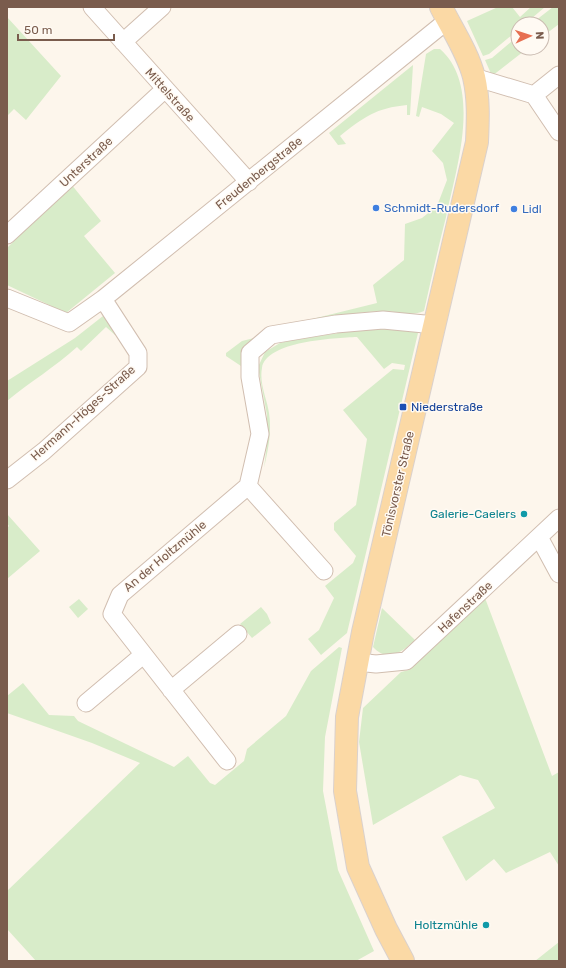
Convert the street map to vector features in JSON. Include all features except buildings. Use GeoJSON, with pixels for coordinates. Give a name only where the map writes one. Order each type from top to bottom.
{"type":"FeatureCollection","features":[{"type":"Feature","properties":{"kind":"main road","name":"Tönisvorster Straße"},"geometry":{"type":"LineString","coordinates":[[403,961],[386,929],[358,867],[345,791],[347,717],[357,662],[477,142],[478,98],[474,77],[470,64],[445,14]]}},
{"type":"Feature","properties":{"kind":"street","name":"Mittelstraße"},"geometry":{"type":"LineString","coordinates":[[92,7],[249,182]]}},
{"type":"Feature","properties":{"kind":"street"},"geometry":{"type":"LineString","coordinates":[[123,42],[162,7]]}},
{"type":"Feature","properties":{"kind":"street","name":"Freudenbergstraße"},"geometry":{"type":"LineString","coordinates":[[7,298],[69,323],[103,299],[249,182],[445,14]]}},
{"type":"Feature","properties":{"kind":"street"},"geometry":{"type":"LineString","coordinates":[[534,95],[559,75]]}},
{"type":"Feature","properties":{"kind":"street"},"geometry":{"type":"LineString","coordinates":[[474,77],[534,95],[559,132]]}},
{"type":"Feature","properties":{"kind":"street","name":"Unterstraße"},"geometry":{"type":"LineString","coordinates":[[7,235],[165,89]]}},
{"type":"Feature","properties":{"kind":"street","name":"Hermann-Höges-Straße"},"geometry":{"type":"LineString","coordinates":[[7,480],[44,451],[138,367],[138,353],[103,299]]}},
{"type":"Feature","properties":{"kind":"street"},"geometry":{"type":"LineString","coordinates":[[324,571],[248,486],[260,434],[250,377],[250,353],[271,335],[336,324],[383,320],[435,325]]}},
{"type":"Feature","properties":{"kind":"street","name":"An der Holtzmühle"},"geometry":{"type":"LineString","coordinates":[[227,761],[112,614],[120,595],[248,486]]}},
{"type":"Feature","properties":{"kind":"street","name":"Hafenstraße"},"geometry":{"type":"LineString","coordinates":[[357,662],[376,664],[406,661],[559,518]]}},
{"type":"Feature","properties":{"kind":"street"},"geometry":{"type":"LineString","coordinates":[[539,537],[559,574]]}},
{"type":"Feature","properties":{"kind":"street"},"geometry":{"type":"LineString","coordinates":[[171,690],[238,634]]}},
{"type":"Feature","properties":{"kind":"street"},"geometry":{"type":"LineString","coordinates":[[86,704],[144,655]]}},
{"type":"Feature","properties":{"kind":"green space"},"geometry":{"type":"Polygon","coordinates":[[[498,7],[512,7],[519,16],[510,16],[510,37],[489,54],[483,56],[467,21],[498,7]]]}},
{"type":"Feature","properties":{"kind":"green space"},"geometry":{"type":"Polygon","coordinates":[[[531,7],[545,7],[534,16],[521,16],[531,7]]]}},
{"type":"Feature","properties":{"kind":"green space"},"geometry":{"type":"Polygon","coordinates":[[[553,7],[559,7],[559,24],[550,31],[550,16],[541,16],[553,7]]]}},
{"type":"Feature","properties":{"kind":"green space"},"geometry":{"type":"Polygon","coordinates":[[[7,17],[61,76],[26,120],[14,109],[7,116],[7,17]]]}},
{"type":"Feature","properties":{"kind":"green space"},"geometry":{"type":"Polygon","coordinates":[[[510,43],[510,56],[518,56],[492,76],[485,60],[492,58],[510,43]]]}},
{"type":"Feature","properties":{"kind":"green space"},"geometry":{"type":"Polygon","coordinates":[[[434,49],[440,49],[453,65],[460,85],[463,106],[463,129],[460,153],[424,311],[409,314],[384,311],[300,322],[377,303],[373,285],[404,260],[405,224],[422,218],[437,206],[447,180],[443,163],[432,151],[454,123],[441,114],[422,107],[419,117],[416,116],[426,54],[434,49]]]}},
{"type":"Feature","properties":{"kind":"green space"},"geometry":{"type":"Polygon","coordinates":[[[413,65],[410,115],[407,115],[407,105],[387,108],[371,114],[340,136],[346,144],[338,145],[329,133],[413,65]]]}},
{"type":"Feature","properties":{"kind":"green space"},"geometry":{"type":"Polygon","coordinates":[[[71,184],[101,221],[84,236],[115,273],[66,313],[7,285],[7,248],[71,184]]]}},
{"type":"Feature","properties":{"kind":"green space"},"geometry":{"type":"Polygon","coordinates":[[[103,316],[107,317],[117,333],[115,335],[106,327],[81,351],[77,347],[7,401],[7,381],[75,338],[103,316]]]}},
{"type":"Feature","properties":{"kind":"green space"},"geometry":{"type":"Polygon","coordinates":[[[385,326],[413,330],[418,333],[347,633],[321,655],[308,639],[319,630],[334,598],[325,586],[353,563],[356,556],[334,530],[334,523],[356,505],[367,439],[343,410],[393,369],[404,370],[405,365],[392,363],[384,369],[357,337],[318,340],[288,347],[275,352],[266,359],[261,374],[262,385],[269,413],[270,427],[264,468],[267,444],[267,415],[258,367],[265,352],[280,343],[385,326]]]}},
{"type":"Feature","properties":{"kind":"green space"},"geometry":{"type":"Polygon","coordinates":[[[258,337],[243,353],[241,366],[226,356],[226,353],[242,341],[258,337]]]}},
{"type":"Feature","properties":{"kind":"green space"},"geometry":{"type":"Polygon","coordinates":[[[7,514],[40,551],[7,579],[7,528],[9,526],[7,523],[7,514]]]}},
{"type":"Feature","properties":{"kind":"green space"},"geometry":{"type":"Polygon","coordinates":[[[485,598],[552,776],[559,772],[559,866],[550,852],[506,873],[494,859],[466,881],[442,837],[495,808],[478,780],[460,775],[373,825],[359,742],[363,708],[401,672],[409,670],[485,598]]]}},
{"type":"Feature","properties":{"kind":"green space"},"geometry":{"type":"Polygon","coordinates":[[[79,599],[88,609],[78,618],[69,607],[79,599]]]}},
{"type":"Feature","properties":{"kind":"green space"},"geometry":{"type":"Polygon","coordinates":[[[261,607],[267,614],[271,623],[252,638],[240,624],[261,607]]]}},
{"type":"Feature","properties":{"kind":"green space"},"geometry":{"type":"Polygon","coordinates":[[[382,608],[415,640],[400,652],[395,654],[384,654],[373,647],[382,608]]]}},
{"type":"Feature","properties":{"kind":"green space"},"geometry":{"type":"Polygon","coordinates":[[[339,647],[342,648],[325,737],[323,791],[338,870],[374,951],[356,961],[36,961],[7,929],[7,891],[140,763],[92,743],[7,713],[7,696],[23,683],[49,715],[74,716],[78,721],[174,767],[188,756],[210,783],[215,785],[244,761],[247,749],[286,716],[311,671],[339,647]]]}},
{"type":"Feature","properties":{"kind":"green space"},"geometry":{"type":"Polygon","coordinates":[[[559,942],[559,961],[535,961],[559,942]]]}},
{"type":"Feature","properties":{"kind":"place","name":"Schmidt-Rudersdorf"},"geometry":{"type":"Point","coordinates":[376,208]}},
{"type":"Feature","properties":{"kind":"place","name":"Lidl"},"geometry":{"type":"Point","coordinates":[514,209]}},
{"type":"Feature","properties":{"kind":"place","name":"Niederstraße"},"geometry":{"type":"Point","coordinates":[403,407]}},
{"type":"Feature","properties":{"kind":"place","name":"Galerie-Caelers"},"geometry":{"type":"Point","coordinates":[524,514]}},
{"type":"Feature","properties":{"kind":"place","name":"Holtzmühle"},"geometry":{"type":"Point","coordinates":[486,925]}}]}
